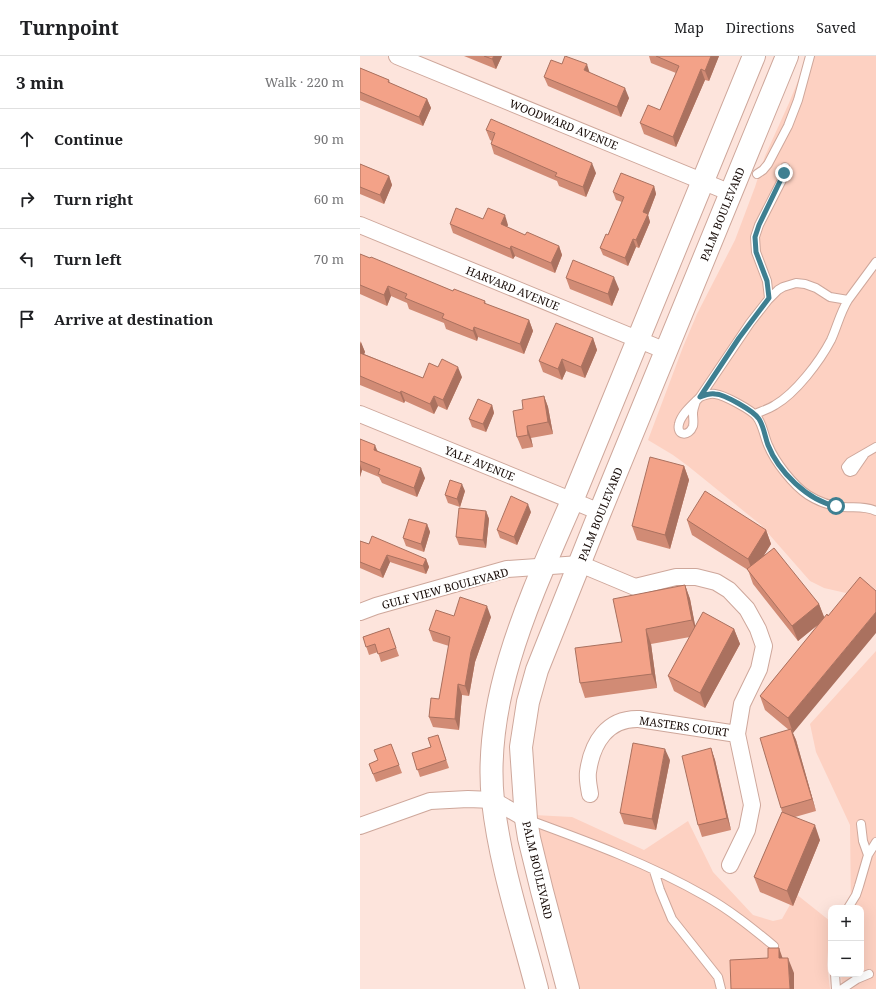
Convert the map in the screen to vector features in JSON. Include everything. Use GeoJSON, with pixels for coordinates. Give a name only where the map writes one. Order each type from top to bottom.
{"type":"FeatureCollection","features":[{"type":"Feature","properties":{"kind":"street","name":"WOODWARD AVENUE"},"geometry":{"type":"LineString","coordinates":[[397,56],[731,193]]}},
{"type":"Feature","properties":{"kind":"street"},"geometry":{"type":"LineString","coordinates":[[537,989],[501,855],[493,800],[492,750],[498,704],[508,665],[544,567],[754,56]]}},
{"type":"Feature","properties":{"kind":"street","name":"PALM BOULEVARD"},"geometry":{"type":"LineString","coordinates":[[568,989],[540,885],[526,820],[521,747],[528,702],[537,670],[600,512],[787,56]]}},
{"type":"Feature","properties":{"kind":"street","name":"HARVARD AVENUE"},"geometry":{"type":"LineString","coordinates":[[360,225],[666,351]]}},
{"type":"Feature","properties":{"kind":"street","name":"YALE AVENUE"},"geometry":{"type":"LineString","coordinates":[[360,414],[600,512]]}},
{"type":"Feature","properties":{"kind":"street","name":"GULF VIEW BOULEVARD"},"geometry":{"type":"LineString","coordinates":[[360,612],[376,606],[507,569],[580,564],[635,587],[676,577],[696,578],[716,582],[730,590],[747,609],[758,628],[764,646],[759,669],[742,704],[737,734],[752,805],[747,830],[730,865]]}},
{"type":"Feature","properties":{"kind":"street"},"geometry":{"type":"LineString","coordinates":[[360,600],[376,606]]}},
{"type":"Feature","properties":{"kind":"street","name":"MASTERS COURT"},"geometry":{"type":"LineString","coordinates":[[590,794],[588,773],[592,751],[601,736],[615,723],[628,719],[639,719],[737,734]]}},
{"type":"Feature","properties":{"kind":"street"},"geometry":{"type":"LineString","coordinates":[[360,826],[430,801],[468,799],[493,800],[526,820]]}},
{"type":"Feature","properties":{"kind":"lane"},"geometry":{"type":"LineString","coordinates":[[757,174],[768,164],[788,126],[798,100],[810,56]]}},
{"type":"Feature","properties":{"kind":"lane"},"geometry":{"type":"LineString","coordinates":[[769,298],[767,281],[756,252],[755,237],[759,225],[782,180],[785,167]]}},
{"type":"Feature","properties":{"kind":"lane"},"geometry":{"type":"LineString","coordinates":[[755,414],[776,405],[784,399],[823,355],[830,342],[840,314],[848,300],[876,262]]}},
{"type":"Feature","properties":{"kind":"lane"},"geometry":{"type":"LineString","coordinates":[[848,300],[835,298],[805,284],[796,283],[783,287],[769,298],[739,338],[698,399],[710,394],[716,394],[732,400],[755,414],[760,420],[772,453],[788,475],[807,494],[831,505],[844,507],[866,507],[876,511]]}},
{"type":"Feature","properties":{"kind":"lane"},"geometry":{"type":"LineString","coordinates":[[864,455],[876,447]]}},
{"type":"Feature","properties":{"kind":"lane"},"geometry":{"type":"LineString","coordinates":[[526,820],[627,858],[706,897],[740,920],[774,946]]}},
{"type":"Feature","properties":{"kind":"lane"},"geometry":{"type":"LineString","coordinates":[[861,824],[862,837],[868,855]]}},
{"type":"Feature","properties":{"kind":"lane"},"geometry":{"type":"LineString","coordinates":[[850,905],[856,895],[868,855],[876,842]]}},
{"type":"Feature","properties":{"kind":"lane"},"geometry":{"type":"LineString","coordinates":[[654,871],[672,919],[718,977],[721,989]]}},
{"type":"Feature","properties":{"kind":"lane"},"geometry":{"type":"LineString","coordinates":[[842,989],[857,978],[869,974]]}},
{"type":"Feature","properties":{"kind":"lane"},"geometry":{"type":"LineString","coordinates":[[835,977],[836,989]]}},
{"type":"Feature","properties":{"kind":"shaded area"},"geometry":{"type":"Polygon","coordinates":[[[808,56],[876,56],[876,590],[870,585],[846,593],[824,588],[810,581],[761,525],[688,466],[648,440],[683,347],[697,314],[735,240],[765,156],[808,56]]]}},
{"type":"Feature","properties":{"kind":"shaded area"},"geometry":{"type":"Polygon","coordinates":[[[876,651],[876,989],[842,989],[841,977],[864,977],[864,905],[851,905],[850,825],[816,752],[810,724],[876,651]]]}},
{"type":"Feature","properties":{"kind":"shaded area"},"geometry":{"type":"Polygon","coordinates":[[[534,815],[572,817],[644,850],[688,821],[713,872],[753,915],[773,921],[782,919],[796,894],[828,919],[827,965],[830,989],[577,989],[534,815]]]}},
{"type":"Feature","properties":{"kind":"building"},"geometry":{"type":"Polygon","coordinates":[[[484,56],[494,56],[492,59],[484,56]]]}},
{"type":"Feature","properties":{"kind":"building"},"geometry":{"type":"Polygon","coordinates":[[[565,56],[587,64],[584,70],[625,88],[617,107],[544,77],[551,60],[562,64],[565,56]]]}},
{"type":"Feature","properties":{"kind":"building"},"geometry":{"type":"Polygon","coordinates":[[[656,56],[711,56],[705,71],[701,69],[673,137],[640,123],[648,105],[660,110],[679,66],[656,56]]]}},
{"type":"Feature","properties":{"kind":"building"},"geometry":{"type":"Polygon","coordinates":[[[360,68],[389,80],[388,82],[427,99],[419,117],[360,92],[360,68]]]}},
{"type":"Feature","properties":{"kind":"building"},"geometry":{"type":"Polygon","coordinates":[[[491,119],[592,163],[583,187],[555,176],[557,173],[491,144],[495,133],[486,130],[491,119]]]}},
{"type":"Feature","properties":{"kind":"building"},"geometry":{"type":"Polygon","coordinates":[[[360,164],[389,176],[380,195],[360,187],[360,164]]]}},
{"type":"Feature","properties":{"kind":"building"},"geometry":{"type":"Polygon","coordinates":[[[621,173],[654,186],[643,212],[648,214],[636,240],[633,239],[625,258],[600,248],[606,234],[608,235],[624,197],[613,192],[621,173]]]}},
{"type":"Feature","properties":{"kind":"building"},"geometry":{"type":"Polygon","coordinates":[[[456,208],[483,219],[488,208],[505,215],[501,224],[525,235],[527,232],[559,246],[551,263],[511,246],[510,249],[450,224],[456,208]]]}},
{"type":"Feature","properties":{"kind":"building"},"geometry":{"type":"Polygon","coordinates":[[[360,254],[370,258],[371,257],[453,291],[454,289],[485,301],[484,303],[529,320],[520,344],[474,327],[473,331],[442,318],[444,314],[405,298],[407,294],[388,286],[384,295],[360,285],[360,254]]]}},
{"type":"Feature","properties":{"kind":"building"},"geometry":{"type":"Polygon","coordinates":[[[573,260],[614,277],[608,294],[566,278],[573,260]]]}},
{"type":"Feature","properties":{"kind":"building"},"geometry":{"type":"Polygon","coordinates":[[[556,323],[593,338],[581,367],[562,359],[558,369],[539,361],[556,323]]]}},
{"type":"Feature","properties":{"kind":"building"},"geometry":{"type":"Polygon","coordinates":[[[360,353],[423,378],[429,363],[438,367],[442,359],[458,367],[443,400],[434,396],[430,404],[401,391],[400,393],[360,376],[360,353]]]}},
{"type":"Feature","properties":{"kind":"building"},"geometry":{"type":"Polygon","coordinates":[[[544,396],[548,422],[527,426],[528,435],[517,437],[513,411],[523,409],[522,400],[544,396]]]}},
{"type":"Feature","properties":{"kind":"building"},"geometry":{"type":"Polygon","coordinates":[[[478,399],[492,405],[483,424],[469,419],[478,399]]]}},
{"type":"Feature","properties":{"kind":"building"},"geometry":{"type":"Polygon","coordinates":[[[360,439],[375,445],[374,450],[421,468],[414,488],[378,474],[380,469],[360,461],[360,439]]]}},
{"type":"Feature","properties":{"kind":"building"},"geometry":{"type":"Polygon","coordinates":[[[650,457],[684,466],[665,535],[632,526],[650,457]]]}},
{"type":"Feature","properties":{"kind":"building"},"geometry":{"type":"Polygon","coordinates":[[[450,480],[462,484],[457,499],[445,495],[450,480]]]}},
{"type":"Feature","properties":{"kind":"building"},"geometry":{"type":"Polygon","coordinates":[[[705,491],[766,530],[748,559],[687,520],[705,491]]]}},
{"type":"Feature","properties":{"kind":"building"},"geometry":{"type":"Polygon","coordinates":[[[511,496],[528,504],[514,537],[497,530],[511,496]]]}},
{"type":"Feature","properties":{"kind":"building"},"geometry":{"type":"Polygon","coordinates":[[[459,508],[486,511],[483,540],[456,537],[459,508]]]}},
{"type":"Feature","properties":{"kind":"building"},"geometry":{"type":"Polygon","coordinates":[[[409,519],[427,524],[421,544],[403,538],[409,519]]]}},
{"type":"Feature","properties":{"kind":"building"},"geometry":{"type":"Polygon","coordinates":[[[372,536],[426,559],[423,566],[387,555],[380,570],[360,562],[360,541],[369,544],[372,536]]]}},
{"type":"Feature","properties":{"kind":"building"},"geometry":{"type":"Polygon","coordinates":[[[774,548],[819,604],[792,626],[747,569],[774,548]]]}},
{"type":"Feature","properties":{"kind":"building"},"geometry":{"type":"Polygon","coordinates":[[[860,577],[876,591],[876,612],[788,718],[760,696],[827,614],[828,616],[860,577]]]}},
{"type":"Feature","properties":{"kind":"building"},"geometry":{"type":"Polygon","coordinates":[[[685,585],[692,620],[646,629],[652,674],[580,683],[575,648],[622,642],[613,599],[685,585]]]}},
{"type":"Feature","properties":{"kind":"building"},"geometry":{"type":"Polygon","coordinates":[[[460,597],[487,606],[471,652],[465,686],[458,684],[455,719],[429,717],[431,698],[439,699],[450,637],[429,630],[436,610],[454,616],[460,597]]]}},
{"type":"Feature","properties":{"kind":"building"},"geometry":{"type":"Polygon","coordinates":[[[703,612],[734,629],[700,693],[668,676],[703,612]]]}},
{"type":"Feature","properties":{"kind":"building"},"geometry":{"type":"Polygon","coordinates":[[[389,628],[396,648],[378,654],[375,644],[366,647],[363,637],[389,628]]]}},
{"type":"Feature","properties":{"kind":"building"},"geometry":{"type":"Polygon","coordinates":[[[791,729],[812,799],[781,808],[760,738],[791,729]]]}},
{"type":"Feature","properties":{"kind":"building"},"geometry":{"type":"Polygon","coordinates":[[[438,735],[446,760],[417,770],[412,753],[431,747],[428,738],[438,735]]]}},
{"type":"Feature","properties":{"kind":"building"},"geometry":{"type":"Polygon","coordinates":[[[633,743],[665,749],[652,819],[620,813],[633,743]]]}},
{"type":"Feature","properties":{"kind":"building"},"geometry":{"type":"Polygon","coordinates":[[[391,744],[399,765],[373,774],[369,764],[378,760],[374,750],[391,744]]]}},
{"type":"Feature","properties":{"kind":"building"},"geometry":{"type":"Polygon","coordinates":[[[711,748],[727,818],[698,825],[682,756],[711,748]]]}},
{"type":"Feature","properties":{"kind":"building"},"geometry":{"type":"Polygon","coordinates":[[[782,812],[815,825],[787,891],[754,877],[782,812]]]}},
{"type":"Feature","properties":{"kind":"building"},"geometry":{"type":"Polygon","coordinates":[[[768,948],[779,948],[779,958],[788,958],[790,989],[731,989],[730,960],[768,958],[768,948]]]}},
{"type":"Feature","properties":{"kind":"route"},"geometry":{"type":"LineString","coordinates":[[784,173],[782,180],[759,225],[755,237],[756,252],[769,288],[769,298],[739,338],[700,397],[710,394],[724,396],[755,414],[760,420],[772,453],[794,482],[807,494],[825,503],[836,506]]}}]}
